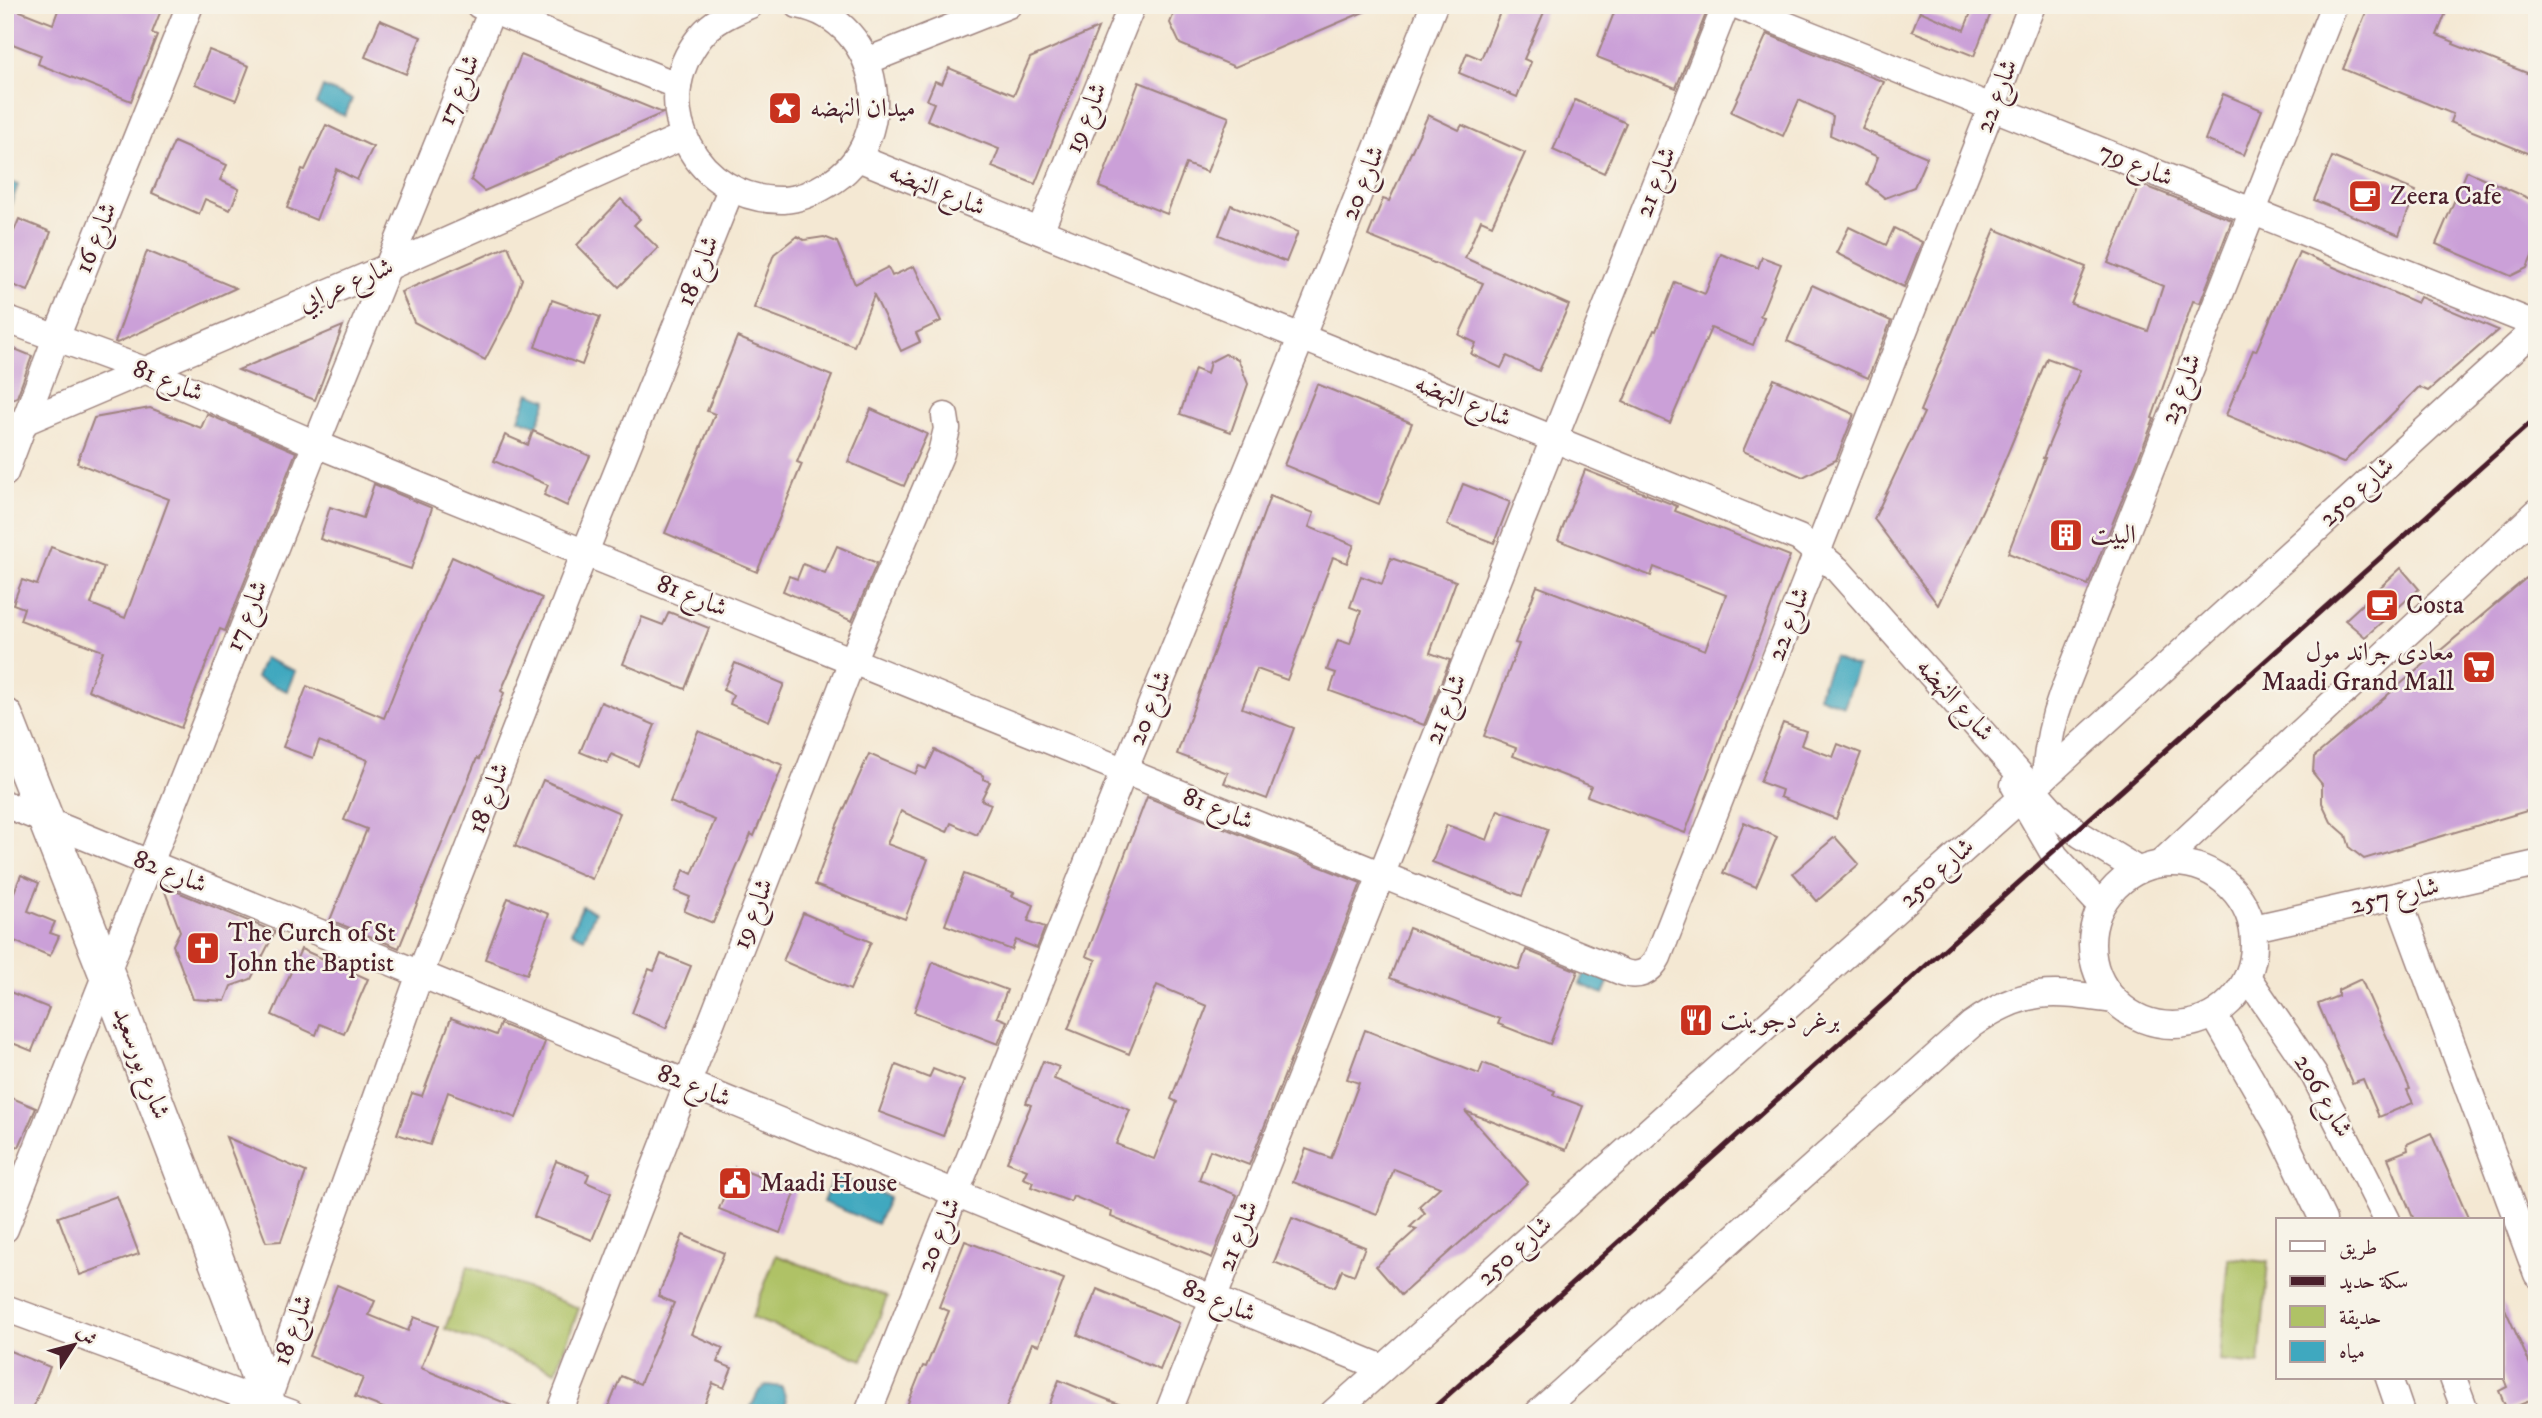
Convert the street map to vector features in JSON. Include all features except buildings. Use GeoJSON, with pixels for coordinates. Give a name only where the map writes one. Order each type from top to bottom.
{"type":"FeatureCollection","features":[{"type":"Feature","properties":{"kind":"main road","name":"شارع بورسعيد"},"geometry":{"type":"LineString","coordinates":[[5,716],[273,1410]]}},
{"type":"Feature","properties":{"kind":"street","name":"شارع 16"},"geometry":{"type":"LineString","coordinates":[[5,473],[15,426],[56,338],[190,5]]}},
{"type":"Feature","properties":{"kind":"street"},"geometry":{"type":"LineString","coordinates":[[750,5],[721,11],[687,59],[678,86],[679,120],[695,158],[711,176],[731,189],[758,198],[786,200],[814,193],[838,178],[858,158],[872,127],[875,93],[867,61],[852,37],[832,19],[804,6]]}},
{"type":"Feature","properties":{"kind":"street"},"geometry":{"type":"LineString","coordinates":[[867,61],[1008,5]]}},
{"type":"Feature","properties":{"kind":"street","name":"شارع 19"},"geometry":{"type":"LineString","coordinates":[[1040,231],[1132,5]]}},
{"type":"Feature","properties":{"kind":"street","name":"شارع 20"},"geometry":{"type":"LineString","coordinates":[[868,1413],[1434,5]]}},
{"type":"Feature","properties":{"kind":"street","name":"شارع 21"},"geometry":{"type":"LineString","coordinates":[[1168,1413],[1726,5]]}},
{"type":"Feature","properties":{"kind":"street","name":"شارع 79"},"geometry":{"type":"LineString","coordinates":[[1736,5],[2537,327]]}},
{"type":"Feature","properties":{"kind":"street","name":"شارع 22"},"geometry":{"type":"LineString","coordinates":[[1380,874],[1629,974],[1636,975],[1650,970],[1663,945],[2032,5]]}},
{"type":"Feature","properties":{"kind":"street","name":"شارع 23"},"geometry":{"type":"LineString","coordinates":[[2032,788],[2047,749],[2052,722],[2062,695],[2334,5]]}},
{"type":"Feature","properties":{"kind":"street"},"geometry":{"type":"LineString","coordinates":[[488,7],[678,86]]}},
{"type":"Feature","properties":{"kind":"street","name":"شارع 17"},"geometry":{"type":"LineString","coordinates":[[5,1229],[388,267],[488,7]]}},
{"type":"Feature","properties":{"kind":"street","name":"شارع عرابي"},"geometry":{"type":"LineString","coordinates":[[15,426],[388,267],[684,136]]}},
{"type":"Feature","properties":{"kind":"street","name":"شارع النهضه"},"geometry":{"type":"LineString","coordinates":[[858,158],[1799,538],[1837,569],[2055,814],[2081,835],[2149,867]]}},
{"type":"Feature","properties":{"kind":"street","name":"شارع 18"},"geometry":{"type":"LineString","coordinates":[[273,1410],[420,974],[731,189]]}},
{"type":"Feature","properties":{"kind":"street","name":"شارع 81"},"geometry":{"type":"LineString","coordinates":[[5,319],[148,371],[316,443],[1380,874]]}},
{"type":"Feature","properties":{"kind":"street","name":"شارع 250"},"geometry":{"type":"LineString","coordinates":[[1333,1413],[2032,788],[2537,327]]}},
{"type":"Feature","properties":{"kind":"street","name":"شارع 19"},"geometry":{"type":"LineString","coordinates":[[559,1413],[852,661],[946,441],[945,416]]}},
{"type":"Feature","properties":{"kind":"street"},"geometry":{"type":"LineString","coordinates":[[2149,867],[2182,862],[2202,867],[2220,877],[2235,891],[2247,908],[2254,928],[2255,953],[2248,978],[2234,999],[2214,1015],[2181,1025],[2164,1025],[2137,1017],[2114,1000],[2100,979],[2092,955],[2093,930],[2101,906],[2110,892],[2123,880],[2149,867],[2537,512]]}},
{"type":"Feature","properties":{"kind":"street","name":"شارع النهضه"},"geometry":{"type":"LineString","coordinates":[[2032,788],[2055,856],[2101,906]]}},
{"type":"Feature","properties":{"kind":"street","name":"شارع 82"},"geometry":{"type":"LineString","coordinates":[[5,804],[1383,1368]]}},
{"type":"Feature","properties":{"kind":"street","name":"شارع 257"},"geometry":{"type":"LineString","coordinates":[[2254,928],[2537,864]]}},
{"type":"Feature","properties":{"kind":"street"},"geometry":{"type":"LineString","coordinates":[[2397,895],[2537,1273]]}},
{"type":"Feature","properties":{"kind":"street","name":"شارع 206"},"geometry":{"type":"LineString","coordinates":[[2248,978],[2314,1075],[2386,1218]]}},
{"type":"Feature","properties":{"kind":"street"},"geometry":{"type":"LineString","coordinates":[[1538,1413],[1971,1025],[1996,1008],[2021,997],[2064,993],[2114,1000]]}},
{"type":"Feature","properties":{"kind":"street","name":"شارع 206"},"geometry":{"type":"LineString","coordinates":[[2214,1015],[2278,1126],[2322,1218]]}},
{"type":"Feature","properties":{"kind":"street"},"geometry":{"type":"LineString","coordinates":[[5,1308],[273,1410]]}},
{"type":"Feature","properties":{"kind":"street"},"geometry":{"type":"LineString","coordinates":[[2390,1380],[2401,1413]]}},
{"type":"Feature","properties":{"kind":"street"},"geometry":{"type":"LineString","coordinates":[[2454,1380],[2466,1413]]}},
{"type":"Feature","properties":{"kind":"green space"},"geometry":{"type":"Polygon","coordinates":[[[776,1255],[887,1297],[863,1360],[752,1318],[776,1255]]]}},
{"type":"Feature","properties":{"kind":"green space"},"geometry":{"type":"Polygon","coordinates":[[[2229,1258],[2268,1262],[2259,1365],[2220,1361],[2229,1258]]]}},
{"type":"Feature","properties":{"kind":"green space"},"geometry":{"type":"Polygon","coordinates":[[[468,1266],[579,1308],[556,1371],[445,1329],[468,1266]]]}},
{"type":"Feature","properties":{"kind":"water"},"geometry":{"type":"Polygon","coordinates":[[[323,87],[352,99],[345,116],[316,104],[323,87]]]}},
{"type":"Feature","properties":{"kind":"water"},"geometry":{"type":"Polygon","coordinates":[[[5,180],[18,185],[8,212],[5,210],[5,180]]]}},
{"type":"Feature","properties":{"kind":"water"},"geometry":{"type":"Polygon","coordinates":[[[529,393],[547,400],[537,426],[519,419],[529,393]]]}},
{"type":"Feature","properties":{"kind":"water"},"geometry":{"type":"Polygon","coordinates":[[[1833,657],[1858,667],[1843,706],[1818,696],[1833,657]]]}},
{"type":"Feature","properties":{"kind":"water"},"geometry":{"type":"Polygon","coordinates":[[[264,658],[295,671],[287,691],[256,678],[264,658]]]}},
{"type":"Feature","properties":{"kind":"water"},"geometry":{"type":"Polygon","coordinates":[[[582,906],[595,912],[584,938],[571,932],[582,906]]]}},
{"type":"Feature","properties":{"kind":"water"},"geometry":{"type":"Polygon","coordinates":[[[1587,968],[1610,978],[1603,994],[1580,984],[1587,968]]]}},
{"type":"Feature","properties":{"kind":"water"},"geometry":{"type":"Polygon","coordinates":[[[834,1175],[889,1197],[877,1224],[823,1202],[834,1175]]]}},
{"type":"Feature","properties":{"kind":"water"},"geometry":{"type":"Polygon","coordinates":[[[766,1385],[782,1387],[785,1410],[783,1413],[748,1413],[759,1391],[766,1385]]]}},
{"type":"Feature","properties":{"kind":"railway"},"geometry":{"type":"LineString","coordinates":[[1428,1413],[2537,417]]}},
{"type":"Feature","properties":{"kind":"place","name":"ميدان النهضه"},"geometry":{"type":"Point","coordinates":[785,108]}},
{"type":"Feature","properties":{"kind":"place","name":"Zeera Cafe"},"geometry":{"type":"Point","coordinates":[2365,196]}},
{"type":"Feature","properties":{"kind":"place","name":"البيت"},"geometry":{"type":"Point","coordinates":[2066,535]}},
{"type":"Feature","properties":{"kind":"place","name":"Costa"},"geometry":{"type":"Point","coordinates":[2382,605]}},
{"type":"Feature","properties":{"kind":"place","name":"معادى جراند مول Maadi Grand Mall"},"geometry":{"type":"Point","coordinates":[2479,667]}},
{"type":"Feature","properties":{"kind":"place","name":"The Curch of St John the Baptist"},"geometry":{"type":"Point","coordinates":[203,948]}},
{"type":"Feature","properties":{"kind":"place","name":"برغر دجوينت"},"geometry":{"type":"Point","coordinates":[1696,1020]}},
{"type":"Feature","properties":{"kind":"place","name":"Maadi House"},"geometry":{"type":"Point","coordinates":[735,1183]}}]}
